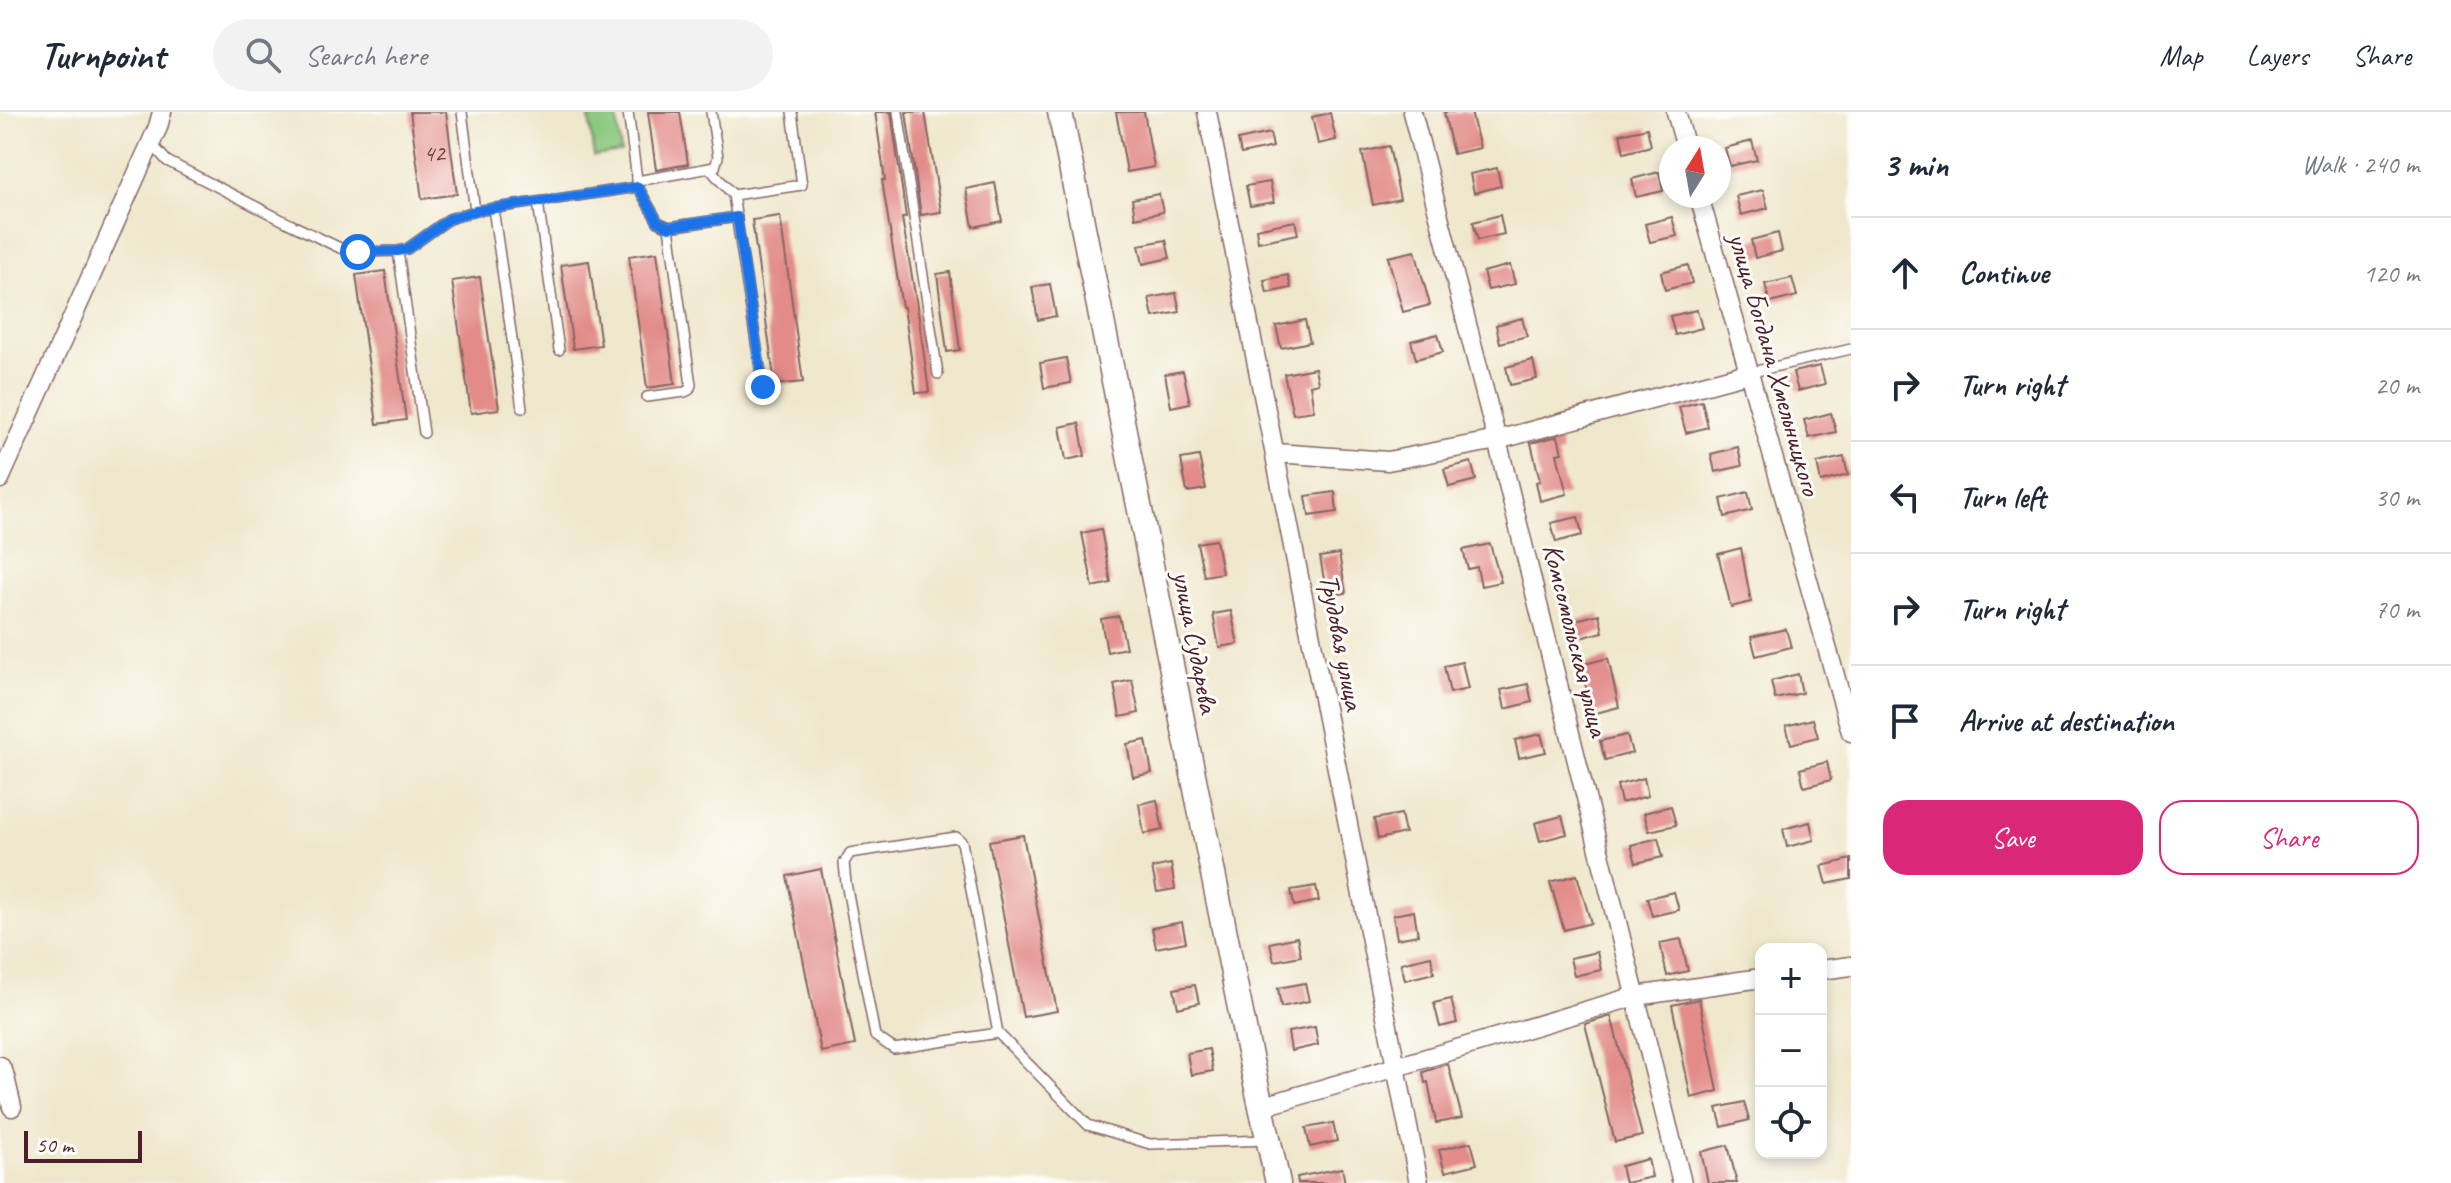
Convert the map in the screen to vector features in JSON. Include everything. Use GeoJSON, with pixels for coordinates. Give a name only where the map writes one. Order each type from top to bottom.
{"type":"FeatureCollection","features":[{"type":"Feature","properties":{"kind":"street"},"geometry":{"type":"LineString","coordinates":[[0,479],[151,143],[162,112]]}},
{"type":"Feature","properties":{"kind":"street","name":"улица Сударева"},"geometry":{"type":"LineString","coordinates":[[1060,112],[1278,1183]]}},
{"type":"Feature","properties":{"kind":"street","name":"Трудовая улица"},"geometry":{"type":"LineString","coordinates":[[1207,112],[1419,1183]]}},
{"type":"Feature","properties":{"kind":"street","name":"Комсомольская улица"},"geometry":{"type":"LineString","coordinates":[[1412,112],[1682,1183]]}},
{"type":"Feature","properties":{"kind":"street"},"geometry":{"type":"LineString","coordinates":[[1676,112],[1683,136]]}},
{"type":"Feature","properties":{"kind":"street","name":"улица Богдана Хмельницкого"},"geometry":{"type":"LineString","coordinates":[[1702,208],[1851,732]]}},
{"type":"Feature","properties":{"kind":"street"},"geometry":{"type":"LineString","coordinates":[[1276,453],[1388,461],[1497,440],[1748,373]]}},
{"type":"Feature","properties":{"kind":"street"},"geometry":{"type":"LineString","coordinates":[[1827,969],[1851,966]]}},
{"type":"Feature","properties":{"kind":"street"},"geometry":{"type":"LineString","coordinates":[[1261,1107],[1636,996],[1755,979]]}},
{"type":"Feature","properties":{"kind":"street"},"geometry":{"type":"LineString","coordinates":[[0,1066],[4,1073],[6,1107]]}},
{"type":"Feature","properties":{"kind":"lane"},"geometry":{"type":"LineString","coordinates":[[462,112],[475,211]]}},
{"type":"Feature","properties":{"kind":"lane"},"geometry":{"type":"LineString","coordinates":[[628,112],[638,184],[658,222],[669,227],[737,217]]}},
{"type":"Feature","properties":{"kind":"lane"},"geometry":{"type":"LineString","coordinates":[[151,143],[167,161],[340,248],[372,253],[398,251],[413,246],[449,219],[475,211],[711,170],[718,157],[711,112]]}},
{"type":"Feature","properties":{"kind":"lane"},"geometry":{"type":"LineString","coordinates":[[733,195],[802,185],[792,112]]}},
{"type":"Feature","properties":{"kind":"lane"},"geometry":{"type":"LineString","coordinates":[[898,112],[938,374]]}},
{"type":"Feature","properties":{"kind":"lane"},"geometry":{"type":"LineString","coordinates":[[711,170],[733,195],[763,387]]}},
{"type":"Feature","properties":{"kind":"lane"},"geometry":{"type":"LineString","coordinates":[[538,202],[559,350]]}},
{"type":"Feature","properties":{"kind":"lane"},"geometry":{"type":"LineString","coordinates":[[493,208],[522,408]]}},
{"type":"Feature","properties":{"kind":"lane"},"geometry":{"type":"LineString","coordinates":[[647,397],[685,392],[691,385],[669,227]]}},
{"type":"Feature","properties":{"kind":"lane"},"geometry":{"type":"LineString","coordinates":[[398,251],[424,433]]}},
{"type":"Feature","properties":{"kind":"lane"},"geometry":{"type":"LineString","coordinates":[[1748,373],[1851,349]]}},
{"type":"Feature","properties":{"kind":"lane"},"geometry":{"type":"LineString","coordinates":[[998,1033],[894,1049],[875,1036],[846,883],[844,863],[850,853],[956,837],[962,842],[998,1033],[1088,1125],[1150,1144],[1268,1140]]}},
{"type":"Feature","properties":{"kind":"green space"},"geometry":{"type":"Polygon","coordinates":[[[616,113],[621,152],[594,156],[589,117],[616,113]]]}},
{"type":"Feature","properties":{"kind":"building"},"geometry":{"type":"Polygon","coordinates":[[[410,112],[446,112],[457,194],[422,199],[410,112]]]}},
{"type":"Feature","properties":{"kind":"building"},"geometry":{"type":"Polygon","coordinates":[[[648,112],[680,112],[688,164],[656,170],[648,112]]]}},
{"type":"Feature","properties":{"kind":"building"},"geometry":{"type":"Polygon","coordinates":[[[875,112],[891,112],[906,217],[902,218],[929,392],[916,393],[882,180],[885,180],[875,112]]]}},
{"type":"Feature","properties":{"kind":"building"},"geometry":{"type":"Polygon","coordinates":[[[906,112],[925,112],[941,212],[921,215],[906,112]]]}},
{"type":"Feature","properties":{"kind":"building"},"geometry":{"type":"Polygon","coordinates":[[[1116,112],[1144,112],[1154,167],[1127,172],[1116,112]]]}},
{"type":"Feature","properties":{"kind":"building"},"geometry":{"type":"Polygon","coordinates":[[[1444,112],[1471,112],[1480,148],[1453,154],[1444,112]]]}},
{"type":"Feature","properties":{"kind":"building"},"geometry":{"type":"Polygon","coordinates":[[[1330,113],[1336,140],[1318,144],[1312,117],[1330,113]]]}},
{"type":"Feature","properties":{"kind":"building"},"geometry":{"type":"Polygon","coordinates":[[[1647,128],[1651,146],[1624,153],[1620,134],[1647,128]]]}},
{"type":"Feature","properties":{"kind":"building"},"geometry":{"type":"Polygon","coordinates":[[[1270,133],[1273,147],[1241,154],[1238,140],[1270,133]]]}},
{"type":"Feature","properties":{"kind":"building"},"geometry":{"type":"Polygon","coordinates":[[[1752,141],[1757,160],[1731,166],[1731,146],[1752,141]]]}},
{"type":"Feature","properties":{"kind":"building"},"geometry":{"type":"Polygon","coordinates":[[[1389,146],[1400,199],[1373,205],[1362,152],[1389,146]]]}},
{"type":"Feature","properties":{"kind":"building"},"geometry":{"type":"Polygon","coordinates":[[[1497,168],[1501,186],[1474,193],[1470,174],[1497,168]]]}},
{"type":"Feature","properties":{"kind":"building"},"geometry":{"type":"Polygon","coordinates":[[[1659,172],[1659,192],[1636,197],[1632,179],[1659,172]]]}},
{"type":"Feature","properties":{"kind":"building"},"geometry":{"type":"Polygon","coordinates":[[[1270,182],[1274,202],[1250,206],[1246,186],[1270,182]]]}},
{"type":"Feature","properties":{"kind":"building"},"geometry":{"type":"Polygon","coordinates":[[[995,183],[1002,221],[973,227],[966,189],[995,183]]]}},
{"type":"Feature","properties":{"kind":"building"},"geometry":{"type":"Polygon","coordinates":[[[1763,190],[1768,208],[1741,215],[1736,196],[1763,190]]]}},
{"type":"Feature","properties":{"kind":"building"},"geometry":{"type":"Polygon","coordinates":[[[1159,194],[1163,212],[1135,218],[1132,199],[1159,194]]]}},
{"type":"Feature","properties":{"kind":"building"},"geometry":{"type":"Polygon","coordinates":[[[1500,215],[1504,234],[1478,240],[1473,222],[1500,215]]]}},
{"type":"Feature","properties":{"kind":"building"},"geometry":{"type":"Polygon","coordinates":[[[780,216],[803,382],[775,385],[752,220],[780,216]]]}},
{"type":"Feature","properties":{"kind":"building"},"geometry":{"type":"Polygon","coordinates":[[[1672,217],[1677,236],[1650,242],[1645,224],[1672,217]]]}},
{"type":"Feature","properties":{"kind":"building"},"geometry":{"type":"Polygon","coordinates":[[[1295,221],[1298,234],[1258,242],[1256,229],[1295,221]]]}},
{"type":"Feature","properties":{"kind":"building"},"geometry":{"type":"Polygon","coordinates":[[[1778,233],[1782,251],[1755,258],[1751,240],[1778,233]]]}},
{"type":"Feature","properties":{"kind":"building"},"geometry":{"type":"Polygon","coordinates":[[[1166,240],[1170,258],[1143,264],[1139,245],[1166,240]]]}},
{"type":"Feature","properties":{"kind":"building"},"geometry":{"type":"Polygon","coordinates":[[[1415,251],[1430,305],[1403,312],[1388,257],[1415,251]]]}},
{"type":"Feature","properties":{"kind":"building"},"geometry":{"type":"Polygon","coordinates":[[[657,252],[675,384],[647,388],[629,256],[657,252]]]}},
{"type":"Feature","properties":{"kind":"building"},"geometry":{"type":"Polygon","coordinates":[[[589,261],[601,345],[573,349],[561,265],[589,261]]]}},
{"type":"Feature","properties":{"kind":"building"},"geometry":{"type":"Polygon","coordinates":[[[1510,265],[1515,284],[1488,290],[1483,272],[1510,265]]]}},
{"type":"Feature","properties":{"kind":"building"},"geometry":{"type":"Polygon","coordinates":[[[1688,265],[1692,283],[1665,290],[1661,272],[1688,265]]]}},
{"type":"Feature","properties":{"kind":"building"},"geometry":{"type":"Polygon","coordinates":[[[385,271],[406,420],[377,424],[356,275],[385,271]]]}},
{"type":"Feature","properties":{"kind":"building"},"geometry":{"type":"Polygon","coordinates":[[[950,272],[960,350],[947,352],[937,274],[950,272]]]}},
{"type":"Feature","properties":{"kind":"building"},"geometry":{"type":"Polygon","coordinates":[[[1288,275],[1291,288],[1267,293],[1264,280],[1288,275]]]}},
{"type":"Feature","properties":{"kind":"building"},"geometry":{"type":"Polygon","coordinates":[[[480,277],[499,409],[471,413],[452,281],[480,277]]]}},
{"type":"Feature","properties":{"kind":"building"},"geometry":{"type":"Polygon","coordinates":[[[1792,278],[1797,296],[1770,303],[1765,284],[1792,278]]]}},
{"type":"Feature","properties":{"kind":"building"},"geometry":{"type":"Polygon","coordinates":[[[1050,284],[1056,316],[1038,320],[1032,287],[1050,284]]]}},
{"type":"Feature","properties":{"kind":"building"},"geometry":{"type":"Polygon","coordinates":[[[1176,293],[1180,312],[1153,317],[1149,298],[1176,293]]]}},
{"type":"Feature","properties":{"kind":"building"},"geometry":{"type":"Polygon","coordinates":[[[1697,310],[1702,328],[1675,335],[1670,316],[1697,310]]]}},
{"type":"Feature","properties":{"kind":"building"},"geometry":{"type":"Polygon","coordinates":[[[1522,318],[1527,336],[1500,343],[1496,325],[1522,318]]]}},
{"type":"Feature","properties":{"kind":"building"},"geometry":{"type":"Polygon","coordinates":[[[1305,320],[1310,342],[1281,348],[1276,326],[1305,320]]]}},
{"type":"Feature","properties":{"kind":"building"},"geometry":{"type":"Polygon","coordinates":[[[1438,334],[1443,352],[1416,359],[1411,341],[1438,334]]]}},
{"type":"Feature","properties":{"kind":"building"},"geometry":{"type":"Polygon","coordinates":[[[1066,358],[1071,383],[1044,388],[1040,363],[1066,358]]]}},
{"type":"Feature","properties":{"kind":"building"},"geometry":{"type":"Polygon","coordinates":[[[1533,360],[1537,379],[1510,385],[1506,367],[1533,360]]]}},
{"type":"Feature","properties":{"kind":"building"},"geometry":{"type":"Polygon","coordinates":[[[1820,366],[1825,384],[1798,391],[1793,372],[1820,366]]]}},
{"type":"Feature","properties":{"kind":"building"},"geometry":{"type":"Polygon","coordinates":[[[1315,368],[1318,383],[1310,385],[1314,411],[1293,414],[1284,374],[1315,368]]]}},
{"type":"Feature","properties":{"kind":"building"},"geometry":{"type":"Polygon","coordinates":[[[1183,371],[1190,403],[1171,407],[1165,374],[1183,371]]]}},
{"type":"Feature","properties":{"kind":"building"},"geometry":{"type":"Polygon","coordinates":[[[1702,401],[1708,427],[1686,433],[1679,407],[1702,401]]]}},
{"type":"Feature","properties":{"kind":"building"},"geometry":{"type":"Polygon","coordinates":[[[1831,413],[1836,432],[1809,438],[1804,420],[1831,413]]]}},
{"type":"Feature","properties":{"kind":"building"},"geometry":{"type":"Polygon","coordinates":[[[1079,423],[1085,456],[1066,460],[1060,427],[1079,423]]]}},
{"type":"Feature","properties":{"kind":"building"},"geometry":{"type":"Polygon","coordinates":[[[1558,436],[1562,453],[1557,454],[1567,494],[1540,501],[1536,482],[1540,481],[1531,443],[1558,436]]]}},
{"type":"Feature","properties":{"kind":"building"},"geometry":{"type":"Polygon","coordinates":[[[1738,447],[1742,466],[1715,472],[1711,454],[1738,447]]]}},
{"type":"Feature","properties":{"kind":"building"},"geometry":{"type":"Polygon","coordinates":[[[1199,456],[1206,489],[1187,492],[1181,459],[1199,456]]]}},
{"type":"Feature","properties":{"kind":"building"},"geometry":{"type":"Polygon","coordinates":[[[1844,457],[1848,475],[1821,482],[1817,463],[1844,457]]]}},
{"type":"Feature","properties":{"kind":"building"},"geometry":{"type":"Polygon","coordinates":[[[1471,462],[1476,480],[1449,487],[1444,469],[1471,462]]]}},
{"type":"Feature","properties":{"kind":"building"},"geometry":{"type":"Polygon","coordinates":[[[1335,492],[1337,512],[1309,516],[1306,496],[1335,492]]]}},
{"type":"Feature","properties":{"kind":"building"},"geometry":{"type":"Polygon","coordinates":[[[1748,492],[1752,510],[1725,517],[1721,499],[1748,492]]]}},
{"type":"Feature","properties":{"kind":"building"},"geometry":{"type":"Polygon","coordinates":[[[1578,517],[1582,535],[1556,542],[1551,523],[1578,517]]]}},
{"type":"Feature","properties":{"kind":"building"},"geometry":{"type":"Polygon","coordinates":[[[1101,529],[1111,583],[1093,587],[1082,533],[1101,529]]]}},
{"type":"Feature","properties":{"kind":"building"},"geometry":{"type":"Polygon","coordinates":[[[1216,540],[1222,573],[1204,576],[1197,543],[1216,540]]]}},
{"type":"Feature","properties":{"kind":"building"},"geometry":{"type":"Polygon","coordinates":[[[1490,544],[1501,582],[1481,586],[1477,567],[1468,569],[1463,550],[1490,544]]]}},
{"type":"Feature","properties":{"kind":"building"},"geometry":{"type":"Polygon","coordinates":[[[1741,548],[1751,602],[1731,607],[1718,554],[1741,548]]]}},
{"type":"Feature","properties":{"kind":"building"},"geometry":{"type":"Polygon","coordinates":[[[1339,554],[1346,593],[1327,596],[1320,557],[1339,554]]]}},
{"type":"Feature","properties":{"kind":"building"},"geometry":{"type":"Polygon","coordinates":[[[1231,611],[1238,644],[1219,647],[1213,614],[1231,611]]]}},
{"type":"Feature","properties":{"kind":"building"},"geometry":{"type":"Polygon","coordinates":[[[1599,614],[1603,632],[1576,639],[1572,621],[1599,614]]]}},
{"type":"Feature","properties":{"kind":"building"},"geometry":{"type":"Polygon","coordinates":[[[1119,616],[1126,648],[1107,652],[1101,619],[1119,616]]]}},
{"type":"Feature","properties":{"kind":"building"},"geometry":{"type":"Polygon","coordinates":[[[1786,629],[1791,647],[1756,656],[1751,637],[1786,629]]]}},
{"type":"Feature","properties":{"kind":"building"},"geometry":{"type":"Polygon","coordinates":[[[1608,658],[1619,707],[1592,714],[1581,665],[1608,658]]]}},
{"type":"Feature","properties":{"kind":"building"},"geometry":{"type":"Polygon","coordinates":[[[1462,662],[1468,689],[1450,693],[1444,666],[1462,662]]]}},
{"type":"Feature","properties":{"kind":"building"},"geometry":{"type":"Polygon","coordinates":[[[1798,674],[1802,693],[1775,699],[1771,681],[1798,674]]]}},
{"type":"Feature","properties":{"kind":"building"},"geometry":{"type":"Polygon","coordinates":[[[1132,680],[1139,713],[1120,717],[1114,684],[1132,680]]]}},
{"type":"Feature","properties":{"kind":"building"},"geometry":{"type":"Polygon","coordinates":[[[1528,684],[1532,702],[1505,709],[1501,690],[1528,684]]]}},
{"type":"Feature","properties":{"kind":"building"},"geometry":{"type":"Polygon","coordinates":[[[1813,719],[1818,737],[1791,744],[1786,726],[1813,719]]]}},
{"type":"Feature","properties":{"kind":"building"},"geometry":{"type":"Polygon","coordinates":[[[1541,734],[1546,752],[1519,758],[1515,740],[1541,734]]]}},
{"type":"Feature","properties":{"kind":"building"},"geometry":{"type":"Polygon","coordinates":[[[1627,735],[1632,753],[1605,760],[1600,741],[1627,735]]]}},
{"type":"Feature","properties":{"kind":"building"},"geometry":{"type":"Polygon","coordinates":[[[1146,740],[1152,773],[1133,777],[1127,744],[1146,740]]]}},
{"type":"Feature","properties":{"kind":"building"},"geometry":{"type":"Polygon","coordinates":[[[1827,762],[1831,780],[1804,787],[1800,769],[1827,762]]]}},
{"type":"Feature","properties":{"kind":"building"},"geometry":{"type":"Polygon","coordinates":[[[1644,778],[1648,796],[1621,803],[1617,785],[1644,778]]]}},
{"type":"Feature","properties":{"kind":"building"},"geometry":{"type":"Polygon","coordinates":[[[1157,800],[1163,830],[1144,834],[1139,804],[1157,800]]]}},
{"type":"Feature","properties":{"kind":"building"},"geometry":{"type":"Polygon","coordinates":[[[1671,806],[1676,825],[1649,831],[1644,813],[1671,806]]]}},
{"type":"Feature","properties":{"kind":"building"},"geometry":{"type":"Polygon","coordinates":[[[1401,814],[1405,833],[1378,839],[1374,819],[1401,814]]]}},
{"type":"Feature","properties":{"kind":"building"},"geometry":{"type":"Polygon","coordinates":[[[1562,816],[1567,834],[1540,841],[1535,823],[1562,816]]]}},
{"type":"Feature","properties":{"kind":"building"},"geometry":{"type":"Polygon","coordinates":[[[1810,822],[1814,840],[1787,847],[1783,829],[1810,822]]]}},
{"type":"Feature","properties":{"kind":"building"},"geometry":{"type":"Polygon","coordinates":[[[1023,835],[1057,1011],[1023,1017],[989,841],[1023,835]]]}},
{"type":"Feature","properties":{"kind":"building"},"geometry":{"type":"Polygon","coordinates":[[[1658,838],[1663,857],[1636,863],[1631,845],[1658,838]]]}},
{"type":"Feature","properties":{"kind":"building"},"geometry":{"type":"Polygon","coordinates":[[[1851,859],[1851,879],[1827,884],[1822,866],[1851,859]]]}},
{"type":"Feature","properties":{"kind":"building"},"geometry":{"type":"Polygon","coordinates":[[[1171,864],[1175,889],[1157,892],[1152,868],[1171,864]]]}},
{"type":"Feature","properties":{"kind":"building"},"geometry":{"type":"Polygon","coordinates":[[[821,869],[855,1045],[821,1052],[787,876],[821,869]]]}},
{"type":"Feature","properties":{"kind":"building"},"geometry":{"type":"Polygon","coordinates":[[[1577,875],[1591,923],[1564,930],[1550,882],[1577,875]]]}},
{"type":"Feature","properties":{"kind":"building"},"geometry":{"type":"Polygon","coordinates":[[[1316,886],[1319,901],[1294,906],[1291,890],[1316,886]]]}},
{"type":"Feature","properties":{"kind":"building"},"geometry":{"type":"Polygon","coordinates":[[[1674,892],[1679,910],[1652,916],[1647,898],[1674,892]]]}},
{"type":"Feature","properties":{"kind":"building"},"geometry":{"type":"Polygon","coordinates":[[[1414,911],[1418,935],[1397,939],[1393,915],[1414,911]]]}},
{"type":"Feature","properties":{"kind":"building"},"geometry":{"type":"Polygon","coordinates":[[[1182,922],[1186,942],[1156,948],[1152,928],[1182,922]]]}},
{"type":"Feature","properties":{"kind":"building"},"geometry":{"type":"Polygon","coordinates":[[[1297,937],[1301,956],[1274,961],[1270,943],[1297,937]]]}},
{"type":"Feature","properties":{"kind":"building"},"geometry":{"type":"Polygon","coordinates":[[[1681,939],[1688,971],[1667,976],[1660,943],[1681,939]]]}},
{"type":"Feature","properties":{"kind":"building"},"geometry":{"type":"Polygon","coordinates":[[[1597,952],[1601,970],[1574,976],[1570,958],[1597,952]]]}},
{"type":"Feature","properties":{"kind":"building"},"geometry":{"type":"Polygon","coordinates":[[[1431,956],[1434,973],[1405,980],[1401,963],[1431,956]]]}},
{"type":"Feature","properties":{"kind":"building"},"geometry":{"type":"Polygon","coordinates":[[[1305,983],[1309,1001],[1281,1007],[1278,988],[1305,983]]]}},
{"type":"Feature","properties":{"kind":"building"},"geometry":{"type":"Polygon","coordinates":[[[1195,985],[1199,1003],[1178,1008],[1174,989],[1195,985]]]}},
{"type":"Feature","properties":{"kind":"building"},"geometry":{"type":"Polygon","coordinates":[[[1451,999],[1457,1023],[1440,1027],[1434,1003],[1451,999]]]}},
{"type":"Feature","properties":{"kind":"building"},"geometry":{"type":"Polygon","coordinates":[[[1699,999],[1718,1091],[1691,1098],[1672,1005],[1699,999]]]}},
{"type":"Feature","properties":{"kind":"building"},"geometry":{"type":"Polygon","coordinates":[[[1611,1016],[1642,1136],[1615,1142],[1585,1024],[1611,1016]]]}},
{"type":"Feature","properties":{"kind":"building"},"geometry":{"type":"Polygon","coordinates":[[[1315,1027],[1318,1045],[1291,1051],[1288,1032],[1315,1027]]]}},
{"type":"Feature","properties":{"kind":"building"},"geometry":{"type":"Polygon","coordinates":[[[1209,1049],[1213,1071],[1191,1075],[1187,1053],[1209,1049]]]}},
{"type":"Feature","properties":{"kind":"building"},"geometry":{"type":"Polygon","coordinates":[[[1448,1064],[1462,1118],[1436,1123],[1423,1072],[1448,1064]]]}},
{"type":"Feature","properties":{"kind":"building"},"geometry":{"type":"Polygon","coordinates":[[[1744,1102],[1749,1120],[1722,1127],[1717,1108],[1744,1102]]]}},
{"type":"Feature","properties":{"kind":"building"},"geometry":{"type":"Polygon","coordinates":[[[1333,1123],[1337,1141],[1310,1147],[1306,1128],[1333,1123]]]}},
{"type":"Feature","properties":{"kind":"building"},"geometry":{"type":"Polygon","coordinates":[[[1471,1142],[1477,1164],[1445,1172],[1439,1150],[1471,1142]]]}},
{"type":"Feature","properties":{"kind":"building"},"geometry":{"type":"Polygon","coordinates":[[[1728,1145],[1737,1183],[1708,1183],[1701,1152],[1728,1145]]]}},
{"type":"Feature","properties":{"kind":"building"},"geometry":{"type":"Polygon","coordinates":[[[1648,1159],[1652,1177],[1625,1183],[1621,1166],[1648,1159]]]}},
{"type":"Feature","properties":{"kind":"building"},"geometry":{"type":"Polygon","coordinates":[[[1342,1168],[1345,1183],[1298,1183],[1297,1177],[1342,1168]]]}},
{"type":"Feature","properties":{"kind":"route"},"geometry":{"type":"LineString","coordinates":[[358,252],[407,249],[449,219],[475,211],[638,187],[658,222],[669,227],[737,217],[763,387]]}}]}
